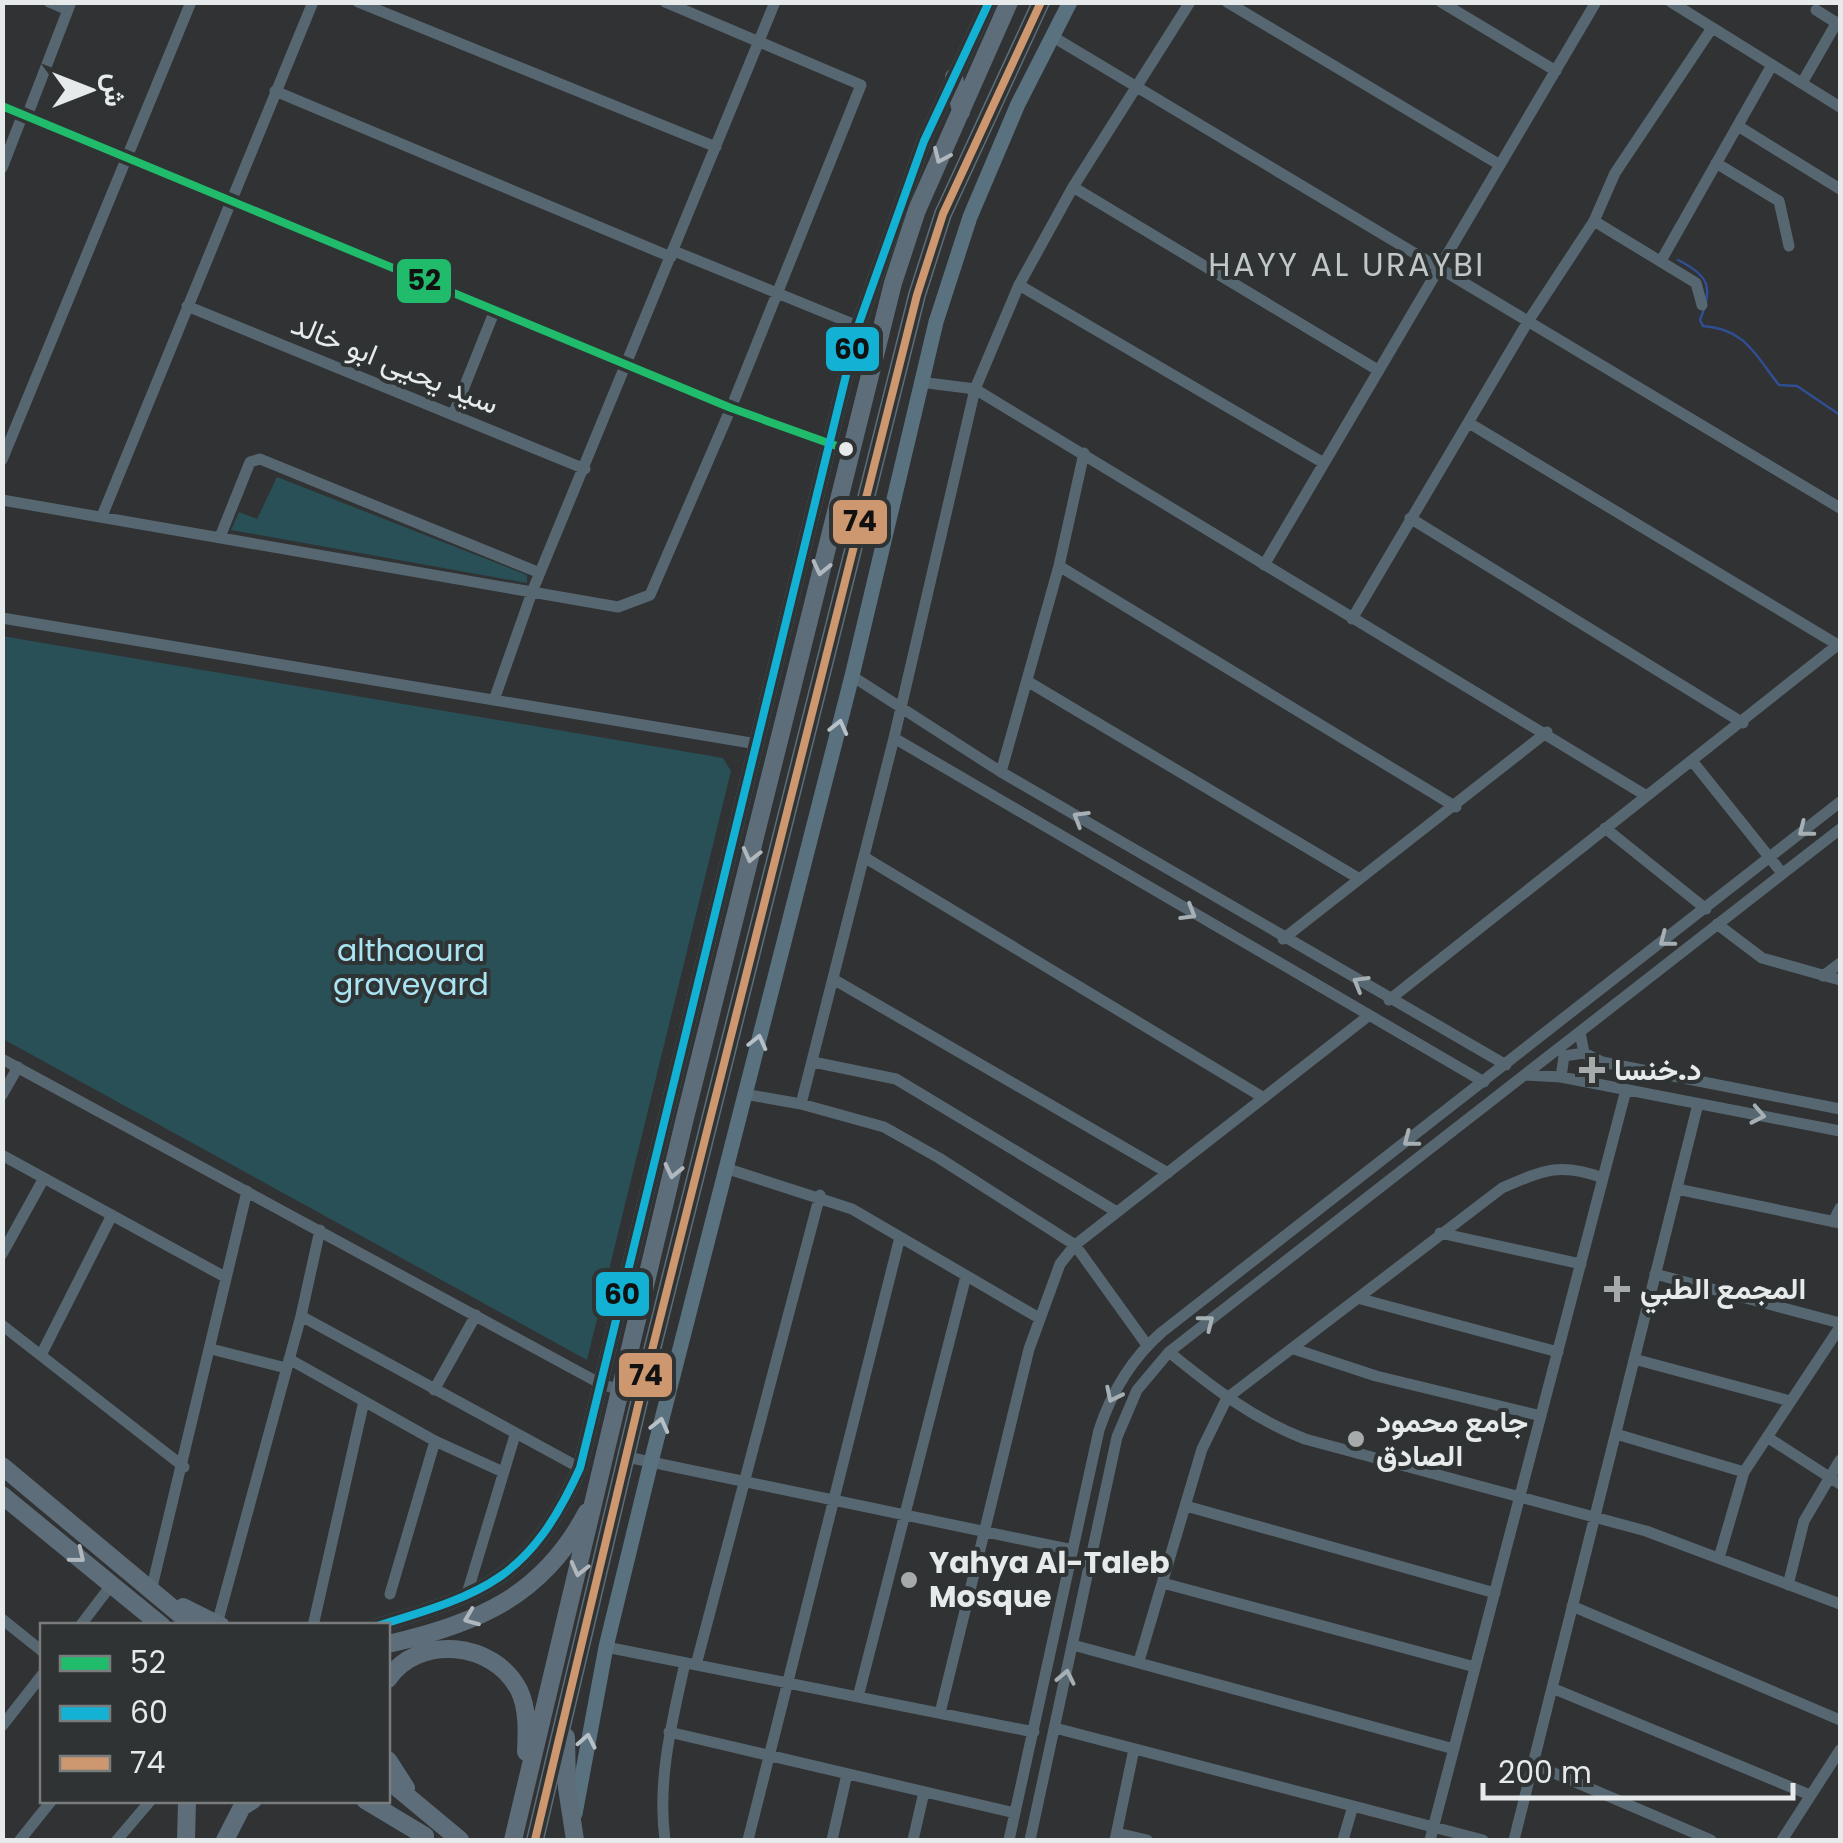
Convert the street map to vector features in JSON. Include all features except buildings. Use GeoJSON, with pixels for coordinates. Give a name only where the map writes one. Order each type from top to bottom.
{"type":"FeatureCollection","features":[{"type":"Feature","properties":{"kind":"highway"},"geometry":{"type":"LineString","coordinates":[[513,1840],[848,450],[893,283],[917,210],[1009,2]]}},
{"type":"Feature","properties":{"kind":"highway"},"geometry":{"type":"LineString","coordinates":[[535,1840],[917,294],[944,214],[1041,2]]}},
{"type":"Feature","properties":{"kind":"highway"},"geometry":{"type":"LineString","coordinates":[[954,77],[961,112]]}},
{"type":"Feature","properties":{"kind":"highway"},"geometry":{"type":"LineString","coordinates":[[1000,96],[1018,104]]}},
{"type":"Feature","properties":{"kind":"highway"},"geometry":{"type":"LineString","coordinates":[[893,283],[917,294]]}},
{"type":"Feature","properties":{"kind":"highway"},"geometry":{"type":"LineString","coordinates":[[774,761],[800,768]]}},
{"type":"Feature","properties":{"kind":"highway"},"geometry":{"type":"LineString","coordinates":[[663,1118],[684,1122]]}},
{"type":"Feature","properties":{"kind":"highway"},"geometry":{"type":"LineString","coordinates":[[2,1466],[190,1623]]}},
{"type":"Feature","properties":{"kind":"highway"},"geometry":{"type":"LineString","coordinates":[[390,1643],[476,1617],[538,1580],[578,1529],[602,1474]]}},
{"type":"Feature","properties":{"kind":"highway"},"geometry":{"type":"LineString","coordinates":[[2,1495],[158,1623]]}},
{"type":"Feature","properties":{"kind":"highway"},"geometry":{"type":"LineString","coordinates":[[118,1589],[144,1623]]}},
{"type":"Feature","properties":{"kind":"highway"},"geometry":{"type":"LineString","coordinates":[[151,1591],[217,1623]]}},
{"type":"Feature","properties":{"kind":"highway"},"geometry":{"type":"LineString","coordinates":[[390,1678],[417,1654],[448,1648],[483,1658],[510,1678],[525,1710],[527,1732],[520,1811]]}},
{"type":"Feature","properties":{"kind":"highway"},"geometry":{"type":"LineString","coordinates":[[568,1708],[567,1788],[574,1839]]}},
{"type":"Feature","properties":{"kind":"highway"},"geometry":{"type":"LineString","coordinates":[[390,1763],[418,1804]]}},
{"type":"Feature","properties":{"kind":"highway"},"geometry":{"type":"LineString","coordinates":[[390,1782],[458,1839]]}},
{"type":"Feature","properties":{"kind":"highway"},"geometry":{"type":"LineString","coordinates":[[186,1840],[187,1803]]}},
{"type":"Feature","properties":{"kind":"highway"},"geometry":{"type":"LineString","coordinates":[[225,1840],[242,1807],[249,1803]]}},
{"type":"Feature","properties":{"kind":"highway"},"geometry":{"type":"LineString","coordinates":[[369,1803],[427,1838]]}},
{"type":"Feature","properties":{"kind":"highway"},"geometry":{"type":"LineString","coordinates":[[385,1803],[427,1838]]}},
{"type":"Feature","properties":{"kind":"main road"},"geometry":{"type":"LineString","coordinates":[[574,1839],[580,1776],[606,1647],[852,676],[920,382],[970,217],[1018,104],[1070,2]]}},
{"type":"Feature","properties":{"kind":"main road"},"geometry":{"type":"LineString","coordinates":[[386,1623],[466,1597],[496,1582],[540,1543],[580,1468],[858,326],[918,156],[986,3]]}},
{"type":"Feature","properties":{"kind":"street"},"geometry":{"type":"LineString","coordinates":[[2,168],[69,6],[49,2]]}},
{"type":"Feature","properties":{"kind":"street"},"geometry":{"type":"LineString","coordinates":[[2,460],[191,2]]}},
{"type":"Feature","properties":{"kind":"street"},"geometry":{"type":"LineString","coordinates":[[102,516],[312,2]]}},
{"type":"Feature","properties":{"kind":"street"},"geometry":{"type":"LineString","coordinates":[[358,2],[716,147]]}},
{"type":"Feature","properties":{"kind":"street"},"geometry":{"type":"LineString","coordinates":[[2,500],[618,607],[650,595],[731,408],[861,85],[665,2]]}},
{"type":"Feature","properties":{"kind":"street"},"geometry":{"type":"LineString","coordinates":[[494,700],[532,592],[775,2]]}},
{"type":"Feature","properties":{"kind":"street"},"geometry":{"type":"LineString","coordinates":[[800,1104],[901,710],[975,389],[1019,284],[1073,187],[1139,89],[1190,2]]}},
{"type":"Feature","properties":{"kind":"street"},"geometry":{"type":"LineString","coordinates":[[1227,2],[1500,165]]}},
{"type":"Feature","properties":{"kind":"street"},"geometry":{"type":"LineString","coordinates":[[1441,2],[1556,71]]}},
{"type":"Feature","properties":{"kind":"street"},"geometry":{"type":"LineString","coordinates":[[1264,565],[1596,2]]}},
{"type":"Feature","properties":{"kind":"street"},"geometry":{"type":"LineString","coordinates":[[1671,2],[1840,106]]}},
{"type":"Feature","properties":{"kind":"street"},"geometry":{"type":"LineString","coordinates":[[1802,83],[1839,23],[1816,10]]}},
{"type":"Feature","properties":{"kind":"street"},"geometry":{"type":"LineString","coordinates":[[1352,619],[1527,323],[1594,221],[1616,173],[1712,28]]}},
{"type":"Feature","properties":{"kind":"street"},"geometry":{"type":"LineString","coordinates":[[1054,38],[1840,508]]}},
{"type":"Feature","properties":{"kind":"street"},"geometry":{"type":"LineString","coordinates":[[1662,259],[1772,64]]}},
{"type":"Feature","properties":{"kind":"street"},"geometry":{"type":"LineString","coordinates":[[275,91],[672,254],[777,289],[858,326]]}},
{"type":"Feature","properties":{"kind":"street"},"geometry":{"type":"LineString","coordinates":[[2,106],[731,408],[848,450]]}},
{"type":"Feature","properties":{"kind":"street"},"geometry":{"type":"LineString","coordinates":[[1738,126],[1840,188]]}},
{"type":"Feature","properties":{"kind":"street"},"geometry":{"type":"LineString","coordinates":[[1716,164],[1780,200],[1789,246]]}},
{"type":"Feature","properties":{"kind":"street"},"geometry":{"type":"LineString","coordinates":[[1073,187],[1376,370]]}},
{"type":"Feature","properties":{"kind":"street"},"geometry":{"type":"LineString","coordinates":[[1594,221],[1696,283],[1702,304]]}},
{"type":"Feature","properties":{"kind":"street"},"geometry":{"type":"LineString","coordinates":[[1019,284],[1322,462]]}},
{"type":"Feature","properties":{"kind":"street","name":"سيد يحيى ابو خالد"},"geometry":{"type":"LineString","coordinates":[[186,306],[585,469]]}},
{"type":"Feature","properties":{"kind":"street"},"geometry":{"type":"LineString","coordinates":[[453,415],[495,310]]}},
{"type":"Feature","properties":{"kind":"street"},"geometry":{"type":"LineString","coordinates":[[920,382],[975,389],[1352,619],[1548,732],[1645,795]]}},
{"type":"Feature","properties":{"kind":"street"},"geometry":{"type":"LineString","coordinates":[[1390,1000],[1839,644],[1469,423]]}},
{"type":"Feature","properties":{"kind":"street"},"geometry":{"type":"LineString","coordinates":[[1000,772],[1059,566],[1084,453]]}},
{"type":"Feature","properties":{"kind":"street"},"geometry":{"type":"LineString","coordinates":[[220,537],[250,462],[260,459],[540,573]]}},
{"type":"Feature","properties":{"kind":"street"},"geometry":{"type":"LineString","coordinates":[[1410,518],[1743,722]]}},
{"type":"Feature","properties":{"kind":"street"},"geometry":{"type":"LineString","coordinates":[[1059,566],[1456,807]]}},
{"type":"Feature","properties":{"kind":"street"},"geometry":{"type":"LineString","coordinates":[[2,618],[756,744]]}},
{"type":"Feature","properties":{"kind":"street"},"geometry":{"type":"LineString","coordinates":[[852,676],[1000,772],[1506,1066]]}},
{"type":"Feature","properties":{"kind":"street"},"geometry":{"type":"LineString","coordinates":[[1026,681],[1358,878]]}},
{"type":"Feature","properties":{"kind":"street"},"geometry":{"type":"LineString","coordinates":[[1283,938],[1548,732]]}},
{"type":"Feature","properties":{"kind":"street"},"geometry":{"type":"LineString","coordinates":[[894,738],[1484,1082]]}},
{"type":"Feature","properties":{"kind":"street"},"geometry":{"type":"LineString","coordinates":[[1693,762],[1782,873]]}},
{"type":"Feature","properties":{"kind":"street"},"geometry":{"type":"LineString","coordinates":[[1009,1840],[1105,1411],[1122,1376],[1147,1345],[1840,802]]}},
{"type":"Feature","properties":{"kind":"street"},"geometry":{"type":"LineString","coordinates":[[1605,828],[1706,909]]}},
{"type":"Feature","properties":{"kind":"street"},"geometry":{"type":"LineString","coordinates":[[1030,1840],[1122,1421],[1146,1376],[1169,1352],[1840,829]]}},
{"type":"Feature","properties":{"kind":"street"},"geometry":{"type":"LineString","coordinates":[[864,857],[1264,1098]]}},
{"type":"Feature","properties":{"kind":"street"},"geometry":{"type":"LineString","coordinates":[[1717,924],[1762,958],[1840,980]]}},
{"type":"Feature","properties":{"kind":"street"},"geometry":{"type":"LineString","coordinates":[[1252,950],[1266,929]]}},
{"type":"Feature","properties":{"kind":"street"},"geometry":{"type":"LineString","coordinates":[[1822,976],[1840,963]]}},
{"type":"Feature","properties":{"kind":"street"},"geometry":{"type":"LineString","coordinates":[[834,978],[1168,1173]]}},
{"type":"Feature","properties":{"kind":"street"},"geometry":{"type":"LineString","coordinates":[[1396,1034],[1413,1014]]}},
{"type":"Feature","properties":{"kind":"street"},"geometry":{"type":"LineString","coordinates":[[940,1713],[1038,1318],[1060,1264],[1075,1245],[1367,1017]]}},
{"type":"Feature","properties":{"kind":"street"},"geometry":{"type":"LineString","coordinates":[[1580,1032],[1584,1053]]}},
{"type":"Feature","properties":{"kind":"street"},"geometry":{"type":"LineString","coordinates":[[1561,1077],[1564,1056],[1574,1051],[1602,1062],[1840,1110]]}},
{"type":"Feature","properties":{"kind":"street"},"geometry":{"type":"LineString","coordinates":[[2,1059],[601,1384],[623,1392]]}},
{"type":"Feature","properties":{"kind":"street"},"geometry":{"type":"LineString","coordinates":[[812,1062],[896,1079],[1117,1212]]}},
{"type":"Feature","properties":{"kind":"street"},"geometry":{"type":"LineString","coordinates":[[2,1094],[18,1067]]}},
{"type":"Feature","properties":{"kind":"street"},"geometry":{"type":"LineString","coordinates":[[1525,1075],[1561,1077],[1840,1131]]}},
{"type":"Feature","properties":{"kind":"street"},"geometry":{"type":"LineString","coordinates":[[1432,1834],[1626,1090]]}},
{"type":"Feature","properties":{"kind":"street"},"geometry":{"type":"LineString","coordinates":[[744,1094],[800,1104],[884,1127],[1075,1245],[1147,1345]]}},
{"type":"Feature","properties":{"kind":"street"},"geometry":{"type":"LineString","coordinates":[[1514,1840],[1698,1104]]}},
{"type":"Feature","properties":{"kind":"street"},"geometry":{"type":"LineString","coordinates":[[2,1155],[225,1277]]}},
{"type":"Feature","properties":{"kind":"street"},"geometry":{"type":"LineString","coordinates":[[1139,1662],[1202,1449],[1226,1398],[1362,1299],[1440,1233],[1502,1188],[1537,1173],[1573,1167],[1603,1178]]}},
{"type":"Feature","properties":{"kind":"street"},"geometry":{"type":"LineString","coordinates":[[726,1168],[820,1195],[1038,1318]]}},
{"type":"Feature","properties":{"kind":"street"},"geometry":{"type":"LineString","coordinates":[[2,1254],[44,1178]]}},
{"type":"Feature","properties":{"kind":"street"},"geometry":{"type":"LineString","coordinates":[[1351,1186],[1362,1200]]}},
{"type":"Feature","properties":{"kind":"street"},"geometry":{"type":"LineString","coordinates":[[1677,1189],[1837,1222],[1840,1208]]}},
{"type":"Feature","properties":{"kind":"street"},"geometry":{"type":"LineString","coordinates":[[151,1591],[184,1467],[247,1190]]}},
{"type":"Feature","properties":{"kind":"street"},"geometry":{"type":"LineString","coordinates":[[665,1840],[662,1816],[669,1732],[744,1481],[820,1195]]}},
{"type":"Feature","properties":{"kind":"street"},"geometry":{"type":"LineString","coordinates":[[41,1355],[112,1216]]}},
{"type":"Feature","properties":{"kind":"street"},"geometry":{"type":"LineString","coordinates":[[219,1623],[320,1230]]}},
{"type":"Feature","properties":{"kind":"street"},"geometry":{"type":"LineString","coordinates":[[1440,1233],[1581,1264]]}},
{"type":"Feature","properties":{"kind":"street"},"geometry":{"type":"LineString","coordinates":[[748,1840],[900,1237]]}},
{"type":"Feature","properties":{"kind":"street"},"geometry":{"type":"LineString","coordinates":[[1656,1274],[1840,1325],[1744,1472],[1719,1558]]}},
{"type":"Feature","properties":{"kind":"street"},"geometry":{"type":"LineString","coordinates":[[858,1697],[966,1276]]}},
{"type":"Feature","properties":{"kind":"street"},"geometry":{"type":"LineString","coordinates":[[1362,1299],[1558,1352]]}},
{"type":"Feature","properties":{"kind":"street"},"geometry":{"type":"LineString","coordinates":[[434,1390],[476,1315]]}},
{"type":"Feature","properties":{"kind":"street"},"geometry":{"type":"LineString","coordinates":[[301,1316],[580,1468]]}},
{"type":"Feature","properties":{"kind":"street"},"geometry":{"type":"LineString","coordinates":[[2,1324],[184,1467]]}},
{"type":"Feature","properties":{"kind":"street"},"geometry":{"type":"LineString","coordinates":[[211,1349],[287,1364],[434,1441],[503,1472]]}},
{"type":"Feature","properties":{"kind":"street"},"geometry":{"type":"LineString","coordinates":[[1294,1350],[1376,1376],[1541,1416]]}},
{"type":"Feature","properties":{"kind":"street"},"geometry":{"type":"LineString","coordinates":[[1169,1352],[1226,1398],[1274,1428],[1305,1440],[1646,1531],[1840,1604]]}},
{"type":"Feature","properties":{"kind":"street"},"geometry":{"type":"LineString","coordinates":[[1634,1359],[1790,1401]]}},
{"type":"Feature","properties":{"kind":"street"},"geometry":{"type":"LineString","coordinates":[[315,1623],[364,1401]]}},
{"type":"Feature","properties":{"kind":"street"},"geometry":{"type":"LineString","coordinates":[[1616,1434],[1744,1472]]}},
{"type":"Feature","properties":{"kind":"street"},"geometry":{"type":"LineString","coordinates":[[466,1597],[515,1435]]}},
{"type":"Feature","properties":{"kind":"street"},"geometry":{"type":"LineString","coordinates":[[1767,1437],[1835,1480]]}},
{"type":"Feature","properties":{"kind":"street"},"geometry":{"type":"LineString","coordinates":[[390,1594],[434,1441]]}},
{"type":"Feature","properties":{"kind":"street"},"geometry":{"type":"LineString","coordinates":[[628,1457],[1073,1550]]}},
{"type":"Feature","properties":{"kind":"street"},"geometry":{"type":"LineString","coordinates":[[1788,1585],[1804,1522],[1835,1480],[1840,1460]]}},
{"type":"Feature","properties":{"kind":"street"},"geometry":{"type":"LineString","coordinates":[[1186,1506],[1495,1592]]}},
{"type":"Feature","properties":{"kind":"street"},"geometry":{"type":"LineString","coordinates":[[1082,1512],[1089,1508],[1096,1514],[1094,1543]]}},
{"type":"Feature","properties":{"kind":"street"},"geometry":{"type":"LineString","coordinates":[[1163,1583],[1476,1667]]}},
{"type":"Feature","properties":{"kind":"street"},"geometry":{"type":"LineString","coordinates":[[83,1623],[118,1589]]}},
{"type":"Feature","properties":{"kind":"street"},"geometry":{"type":"LineString","coordinates":[[1572,1606],[1840,1720]]}},
{"type":"Feature","properties":{"kind":"street"},"geometry":{"type":"LineString","coordinates":[[2,1619],[40,1649]]}},
{"type":"Feature","properties":{"kind":"street"},"geometry":{"type":"LineString","coordinates":[[1073,1646],[1454,1749]]}},
{"type":"Feature","properties":{"kind":"street"},"geometry":{"type":"LineString","coordinates":[[606,1647],[1034,1732]]}},
{"type":"Feature","properties":{"kind":"street"},"geometry":{"type":"LineString","coordinates":[[2,1726],[40,1677]]}},
{"type":"Feature","properties":{"kind":"street"},"geometry":{"type":"LineString","coordinates":[[1552,1688],[1810,1795]]}},
{"type":"Feature","properties":{"kind":"street"},"geometry":{"type":"LineString","coordinates":[[1055,1728],[1352,1806],[1432,1834],[1483,1840]]}},
{"type":"Feature","properties":{"kind":"street"},"geometry":{"type":"LineString","coordinates":[[669,1732],[1015,1813]]}},
{"type":"Feature","properties":{"kind":"street"},"geometry":{"type":"LineString","coordinates":[[1134,1748],[1116,1837],[1147,1840]]}},
{"type":"Feature","properties":{"kind":"street"},"geometry":{"type":"LineString","coordinates":[[1782,1840],[1840,1750]]}},
{"type":"Feature","properties":{"kind":"street"},"geometry":{"type":"LineString","coordinates":[[1533,1764],[1710,1840]]}},
{"type":"Feature","properties":{"kind":"street"},"geometry":{"type":"LineString","coordinates":[[1027,1766],[1027,1794],[1035,1798],[1040,1794]]}},
{"type":"Feature","properties":{"kind":"street"},"geometry":{"type":"LineString","coordinates":[[832,1840],[846,1774]]}},
{"type":"Feature","properties":{"kind":"street"},"geometry":{"type":"LineString","coordinates":[[913,1840],[924,1792]]}},
{"type":"Feature","properties":{"kind":"street"},"geometry":{"type":"LineString","coordinates":[[20,1840],[50,1803]]}},
{"type":"Feature","properties":{"kind":"street"},"geometry":{"type":"LineString","coordinates":[[116,1840],[148,1803]]}},
{"type":"Feature","properties":{"kind":"street"},"geometry":{"type":"LineString","coordinates":[[1344,1840],[1352,1806]]}},
{"type":"Feature","properties":{"kind":"green space"},"geometry":{"type":"Polygon","coordinates":[[[277,477],[527,575],[527,583],[231,530],[239,512],[257,519],[277,477]]]}},
{"type":"Feature","properties":{"kind":"green space","name":"althaoura graveyard"},"geometry":{"type":"Polygon","coordinates":[[[2,636],[723,758],[731,771],[587,1360],[3,1039],[2,636]]]}},
{"type":"Feature","properties":{"kind":"waterway"},"geometry":{"type":"LineString","coordinates":[[1678,260],[1697,271],[1706,284],[1707,299],[1700,320],[1703,326],[1740,338],[1779,385],[1797,386],[1840,415]]}},
{"type":"Feature","properties":{"kind":"transit line","name":"60"},"geometry":{"type":"LineString","coordinates":[[386,1623],[448,1603],[501,1576],[543,1534],[580,1468],[858,326],[924,141],[989,2]]}},
{"type":"Feature","properties":{"kind":"transit line","name":"74"},"geometry":{"type":"LineString","coordinates":[[535,1840],[639,1402],[917,295],[943,214],[1041,2]]}},
{"type":"Feature","properties":{"kind":"transit line","name":"52"},"geometry":{"type":"LineString","coordinates":[[2,106],[731,408],[848,450]]}},
{"type":"Feature","properties":{"kind":"place","name":"د.خنسا"},"geometry":{"type":"Point","coordinates":[1592,1070]}},
{"type":"Feature","properties":{"kind":"place","name":"المجمع الطبي"},"geometry":{"type":"Point","coordinates":[1617,1289]}},
{"type":"Feature","properties":{"kind":"place","name":"جامع محمود الصادق"},"geometry":{"type":"Point","coordinates":[1356,1439]}},
{"type":"Feature","properties":{"kind":"place","name":"Yahya Al-Taleb Mosque"},"geometry":{"type":"Point","coordinates":[909,1580]}},
{"type":"Feature","properties":{"kind":"district","name":"HAYY AL URAYBI"},"geometry":{"type":"Point","coordinates":[1347,265]}}]}
